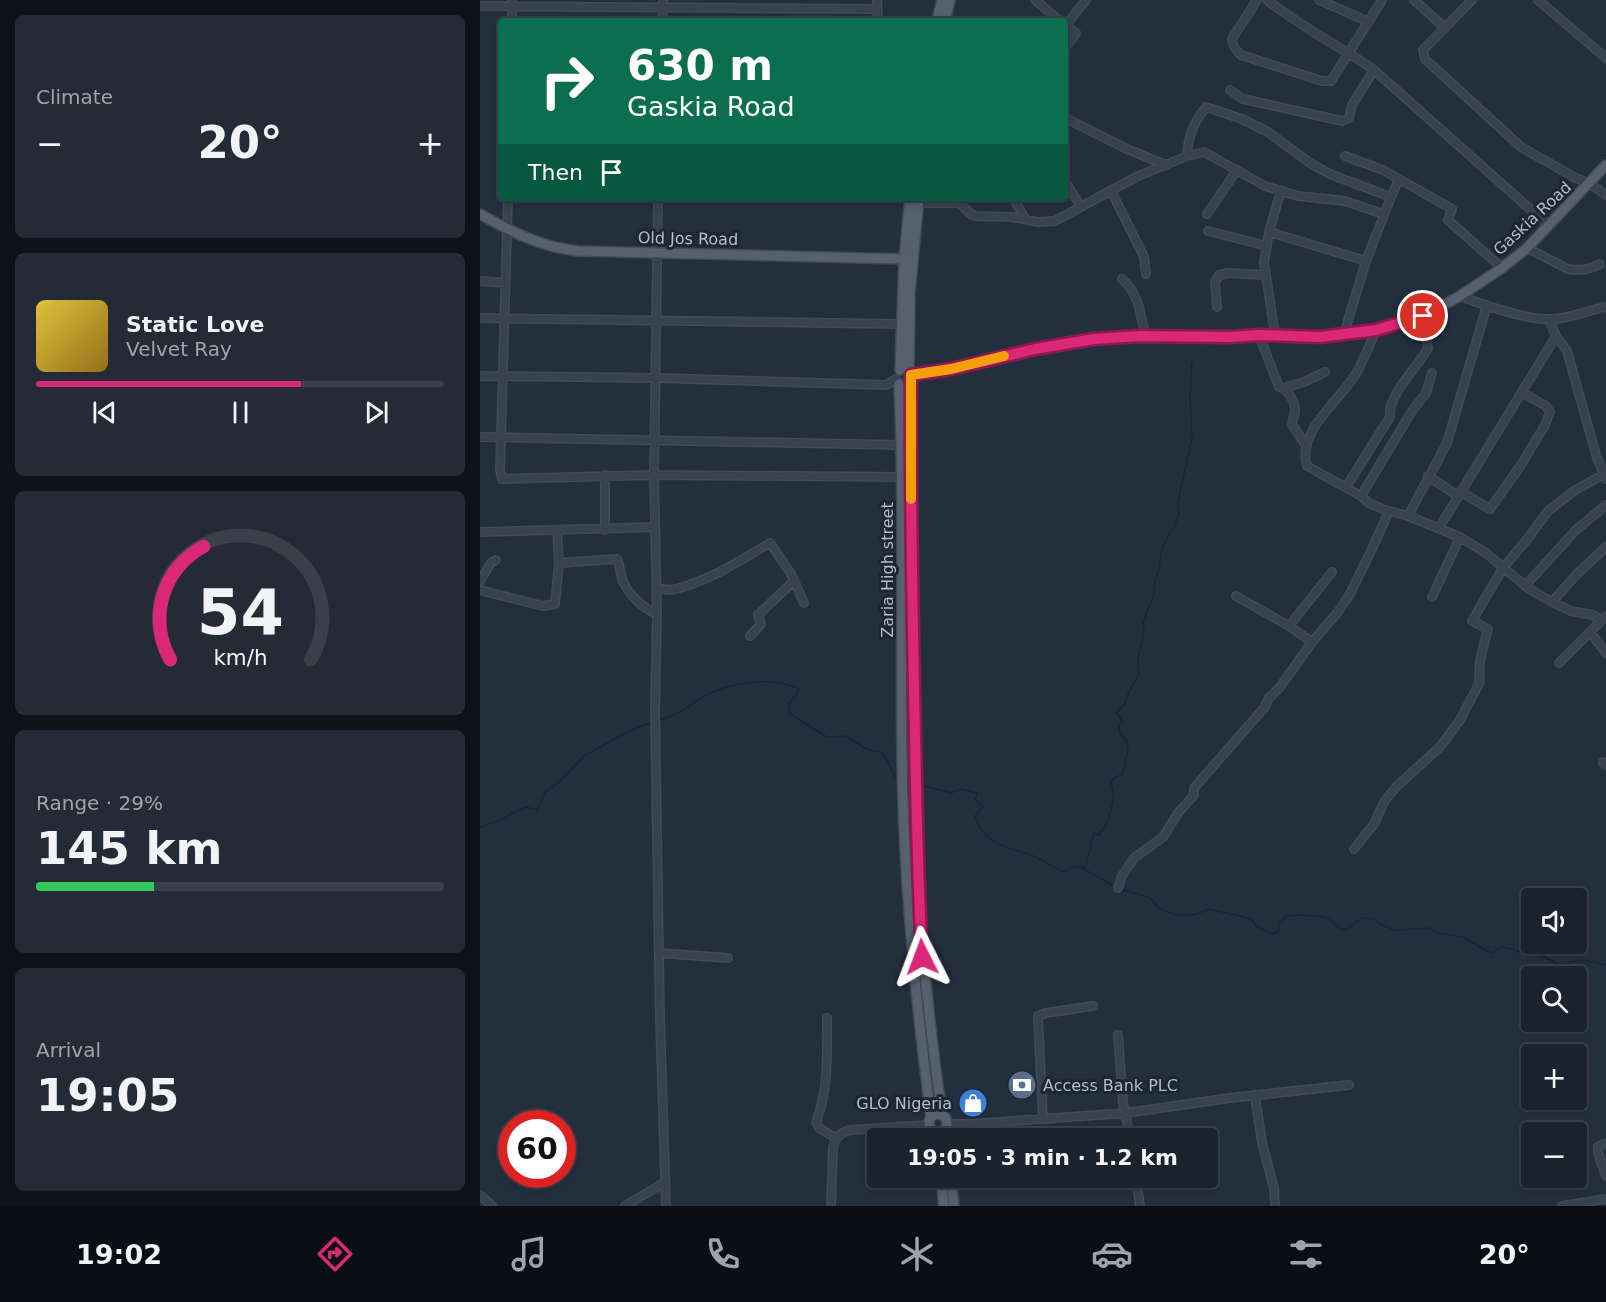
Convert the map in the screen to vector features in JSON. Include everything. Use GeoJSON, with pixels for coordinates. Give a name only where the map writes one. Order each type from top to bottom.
{"type":"FeatureCollection","features":[{"type":"Feature","properties":{"kind":"main road"},"geometry":{"type":"LineString","coordinates":[[938,18],[942,0]]}},
{"type":"Feature","properties":{"kind":"main road"},"geometry":{"type":"LineString","coordinates":[[946,18],[950,0]]}},
{"type":"Feature","properties":{"kind":"main road","name":"Gaskia Road"},"geometry":{"type":"LineString","coordinates":[[904,377],[951,369],[1069,342],[1145,336],[1275,335],[1300,338],[1376,330],[1423,316],[1460,296],[1527,248],[1606,165]]}},
{"type":"Feature","properties":{"kind":"main road","name":"Zaria High street"},"geometry":{"type":"LineString","coordinates":[[916,201],[904,259],[900,324],[904,377],[922,957],[942,1114]]}},
{"type":"Feature","properties":{"kind":"main road","name":"Zaria High street"},"geometry":{"type":"LineString","coordinates":[[916,201],[904,377],[902,445],[902,756],[907,889],[913,967],[932,1128]]}},
{"type":"Feature","properties":{"kind":"main road","name":"Old Jos Road"},"geometry":{"type":"LineString","coordinates":[[480,214],[538,243],[565,250],[904,259]]}},
{"type":"Feature","properties":{"kind":"main road"},"geometry":{"type":"LineString","coordinates":[[932,1128],[936,1114],[942,1114],[947,1119],[946,1128]]}},
{"type":"Feature","properties":{"kind":"main road"},"geometry":{"type":"LineString","coordinates":[[942,1188],[944,1206]]}},
{"type":"Feature","properties":{"kind":"main road"},"geometry":{"type":"LineString","coordinates":[[952,1188],[954,1206]]}},
{"type":"Feature","properties":{"kind":"street"},"geometry":{"type":"LineString","coordinates":[[877,0],[878,18]]}},
{"type":"Feature","properties":{"kind":"street"},"geometry":{"type":"LineString","coordinates":[[1035,0],[1058,18]]}},
{"type":"Feature","properties":{"kind":"street"},"geometry":{"type":"LineString","coordinates":[[1068,20],[1077,14],[1086,0]]}},
{"type":"Feature","properties":{"kind":"street"},"geometry":{"type":"LineString","coordinates":[[1257,0],[1232,39],[1233,46],[1241,55],[1322,81],[1331,81],[1382,0]]}},
{"type":"Feature","properties":{"kind":"street"},"geometry":{"type":"LineString","coordinates":[[1267,0],[1297,23],[1348,52],[1374,70],[1549,226]]}},
{"type":"Feature","properties":{"kind":"street"},"geometry":{"type":"LineString","coordinates":[[1319,0],[1367,21]]}},
{"type":"Feature","properties":{"kind":"street"},"geometry":{"type":"LineString","coordinates":[[1414,0],[1445,27]]}},
{"type":"Feature","properties":{"kind":"street"},"geometry":{"type":"LineString","coordinates":[[1472,0],[1423,50],[1425,59],[1521,147],[1606,195]]}},
{"type":"Feature","properties":{"kind":"street"},"geometry":{"type":"LineString","coordinates":[[1538,0],[1606,58]]}},
{"type":"Feature","properties":{"kind":"street"},"geometry":{"type":"LineString","coordinates":[[480,6],[512,3],[662,3],[876,9]]}},
{"type":"Feature","properties":{"kind":"street"},"geometry":{"type":"LineString","coordinates":[[1068,26],[1076,33],[1068,44]]}},
{"type":"Feature","properties":{"kind":"street"},"geometry":{"type":"LineString","coordinates":[[1230,90],[1243,99],[1342,122],[1349,118],[1352,105],[1374,70]]}},
{"type":"Feature","properties":{"kind":"street"},"geometry":{"type":"LineString","coordinates":[[1187,156],[1188,137],[1206,107],[1242,119],[1268,132],[1313,165],[1332,175],[1391,197]]}},
{"type":"Feature","properties":{"kind":"street"},"geometry":{"type":"LineString","coordinates":[[1068,120],[1166,165]]}},
{"type":"Feature","properties":{"kind":"street"},"geometry":{"type":"LineString","coordinates":[[1068,124],[1088,130]]}},
{"type":"Feature","properties":{"kind":"street"},"geometry":{"type":"LineString","coordinates":[[930,201],[959,203],[972,215],[1047,222],[1081,207],[1136,177],[1187,156],[1204,152],[1265,186],[1298,196],[1345,201],[1383,214]]}},
{"type":"Feature","properties":{"kind":"street"},"geometry":{"type":"LineString","coordinates":[[1345,156],[1383,170],[1452,209],[1448,220],[1502,268]]}},
{"type":"Feature","properties":{"kind":"street"},"geometry":{"type":"LineString","coordinates":[[1207,214],[1237,170]]}},
{"type":"Feature","properties":{"kind":"street"},"geometry":{"type":"LineString","coordinates":[[1344,334],[1366,261],[1399,179]]}},
{"type":"Feature","properties":{"kind":"street"},"geometry":{"type":"LineString","coordinates":[[1068,186],[1081,207]]}},
{"type":"Feature","properties":{"kind":"street"},"geometry":{"type":"LineString","coordinates":[[1275,335],[1264,262],[1269,232],[1281,190]]}},
{"type":"Feature","properties":{"kind":"street"},"geometry":{"type":"LineString","coordinates":[[1111,191],[1144,257],[1146,274]]}},
{"type":"Feature","properties":{"kind":"street"},"geometry":{"type":"LineString","coordinates":[[508,201],[500,473],[502,479],[605,475],[902,477]]}},
{"type":"Feature","properties":{"kind":"street"},"geometry":{"type":"LineString","coordinates":[[658,201],[654,475],[657,588],[655,710],[666,1206]]}},
{"type":"Feature","properties":{"kind":"street"},"geometry":{"type":"LineString","coordinates":[[1015,201],[1026,220]]}},
{"type":"Feature","properties":{"kind":"street"},"geometry":{"type":"LineString","coordinates":[[1208,231],[1267,246]]}},
{"type":"Feature","properties":{"kind":"street"},"geometry":{"type":"LineString","coordinates":[[1269,232],[1366,261]]}},
{"type":"Feature","properties":{"kind":"street"},"geometry":{"type":"LineString","coordinates":[[1527,248],[1568,269],[1582,270],[1600,264]]}},
{"type":"Feature","properties":{"kind":"street"},"geometry":{"type":"LineString","coordinates":[[1217,308],[1215,282],[1219,275],[1228,273],[1265,275]]}},
{"type":"Feature","properties":{"kind":"street"},"geometry":{"type":"LineString","coordinates":[[1122,279],[1134,293],[1145,336]]}},
{"type":"Feature","properties":{"kind":"street"},"geometry":{"type":"LineString","coordinates":[[480,282],[506,283]]}},
{"type":"Feature","properties":{"kind":"street"},"geometry":{"type":"LineString","coordinates":[[1460,296],[1486,305],[1549,319],[1606,307]]}},
{"type":"Feature","properties":{"kind":"street"},"geometry":{"type":"LineString","coordinates":[[1408,516],[1447,443],[1486,305]]}},
{"type":"Feature","properties":{"kind":"street"},"geometry":{"type":"LineString","coordinates":[[1346,487],[1390,417],[1390,409],[1400,387],[1428,348],[1423,316]]}},
{"type":"Feature","properties":{"kind":"street"},"geometry":{"type":"LineString","coordinates":[[480,318],[900,324]]}},
{"type":"Feature","properties":{"kind":"street"},"geometry":{"type":"LineString","coordinates":[[1354,849],[1374,824],[1384,802],[1449,737],[1474,694],[1479,684],[1480,660],[1488,629],[1472,621],[1503,568],[1548,511],[1574,491],[1605,477],[1597,458],[1567,351],[1556,336],[1549,319]]}},
{"type":"Feature","properties":{"kind":"street"},"geometry":{"type":"LineString","coordinates":[[1376,330],[1356,373],[1324,411],[1306,446],[1304,452],[1307,466],[1346,487],[1369,503],[1460,537],[1486,553],[1525,586],[1552,603],[1571,611],[1604,618],[1559,663]]}},
{"type":"Feature","properties":{"kind":"street"},"geometry":{"type":"LineString","coordinates":[[1259,335],[1281,389],[1325,372]]}},
{"type":"Feature","properties":{"kind":"street"},"geometry":{"type":"LineString","coordinates":[[1439,528],[1556,336]]}},
{"type":"Feature","properties":{"kind":"street"},"geometry":{"type":"LineString","coordinates":[[1361,496],[1412,411],[1426,393],[1432,373]]}},
{"type":"Feature","properties":{"kind":"street"},"geometry":{"type":"LineString","coordinates":[[480,376],[657,378],[886,385],[904,377]]}},
{"type":"Feature","properties":{"kind":"street"},"geometry":{"type":"LineString","coordinates":[[1283,388],[1295,406],[1296,412],[1292,424],[1306,446]]}},
{"type":"Feature","properties":{"kind":"street"},"geometry":{"type":"LineString","coordinates":[[1428,476],[1490,509],[1521,465],[1545,425],[1550,412],[1546,406],[1523,393]]}},
{"type":"Feature","properties":{"kind":"street"},"geometry":{"type":"LineString","coordinates":[[480,437],[902,445]]}},
{"type":"Feature","properties":{"kind":"street"},"geometry":{"type":"LineString","coordinates":[[1597,458],[1606,462]]}},
{"type":"Feature","properties":{"kind":"street"},"geometry":{"type":"LineString","coordinates":[[605,475],[605,530]]}},
{"type":"Feature","properties":{"kind":"street"},"geometry":{"type":"LineString","coordinates":[[1525,586],[1569,538],[1606,505]]}},
{"type":"Feature","properties":{"kind":"street"},"geometry":{"type":"LineString","coordinates":[[1118,888],[1122,876],[1134,858],[1163,837],[1178,813],[1194,795],[1194,788],[1264,708],[1269,698],[1280,687],[1312,642],[1338,612],[1350,594],[1389,511]]}},
{"type":"Feature","properties":{"kind":"street"},"geometry":{"type":"LineString","coordinates":[[480,532],[655,527]]}},
{"type":"Feature","properties":{"kind":"street"},"geometry":{"type":"LineString","coordinates":[[480,590],[543,606],[554,605],[557,600],[559,562],[557,531]]}},
{"type":"Feature","properties":{"kind":"street"},"geometry":{"type":"LineString","coordinates":[[1432,597],[1460,537]]}},
{"type":"Feature","properties":{"kind":"street"},"geometry":{"type":"LineString","coordinates":[[657,588],[673,590],[700,580],[730,567],[770,543],[791,574],[804,603]]}},
{"type":"Feature","properties":{"kind":"street"},"geometry":{"type":"LineString","coordinates":[[1552,603],[1576,575],[1606,547]]}},
{"type":"Feature","properties":{"kind":"street"},"geometry":{"type":"LineString","coordinates":[[559,562],[617,559],[622,579],[629,591],[645,608],[657,614]]}},
{"type":"Feature","properties":{"kind":"street"},"geometry":{"type":"LineString","coordinates":[[480,581],[496,560]]}},
{"type":"Feature","properties":{"kind":"street"},"geometry":{"type":"LineString","coordinates":[[1290,626],[1332,572]]}},
{"type":"Feature","properties":{"kind":"street"},"geometry":{"type":"LineString","coordinates":[[750,636],[761,624],[758,615],[794,581]]}},
{"type":"Feature","properties":{"kind":"street"},"geometry":{"type":"LineString","coordinates":[[1236,596],[1290,626],[1312,642]]}},
{"type":"Feature","properties":{"kind":"street"},"geometry":{"type":"LineString","coordinates":[[1590,632],[1606,653]]}},
{"type":"Feature","properties":{"kind":"street"},"geometry":{"type":"LineString","coordinates":[[659,953],[728,958]]}},
{"type":"Feature","properties":{"kind":"street"},"geometry":{"type":"LineString","coordinates":[[1043,1119],[1038,1017],[1046,1013],[1093,1006]]}},
{"type":"Feature","properties":{"kind":"street"},"geometry":{"type":"LineString","coordinates":[[827,1018],[827,1068],[822,1105],[816,1122],[819,1128],[836,1138]]}},
{"type":"Feature","properties":{"kind":"street"},"geometry":{"type":"LineString","coordinates":[[1118,1035],[1123,1103],[1128,1128]]}},
{"type":"Feature","properties":{"kind":"street"},"geometry":{"type":"LineString","coordinates":[[970,1128],[1043,1119],[1126,1113],[1349,1085]]}},
{"type":"Feature","properties":{"kind":"street"},"geometry":{"type":"LineString","coordinates":[[1255,1096],[1262,1143],[1274,1188],[1275,1206]]}},
{"type":"Feature","properties":{"kind":"street"},"geometry":{"type":"LineString","coordinates":[[831,1206],[833,1149],[836,1138],[850,1130],[867,1130]]}},
{"type":"Feature","properties":{"kind":"street"},"geometry":{"type":"LineString","coordinates":[[1606,1143],[1598,1147],[1598,1153],[1606,1176]]}},
{"type":"Feature","properties":{"kind":"street"},"geometry":{"type":"LineString","coordinates":[[625,1206],[665,1182]]}},
{"type":"Feature","properties":{"kind":"street"},"geometry":{"type":"LineString","coordinates":[[1137,1188],[1140,1206]]}},
{"type":"Feature","properties":{"kind":"street"},"geometry":{"type":"LineString","coordinates":[[480,1195],[492,1206]]}},
{"type":"Feature","properties":{"kind":"street"},"geometry":{"type":"LineString","coordinates":[[1562,1206],[1606,1199]]}},
{"type":"Feature","properties":{"kind":"waterway"},"geometry":{"type":"LineString","coordinates":[[1083,867],[1086,865],[1094,833],[1099,835],[1108,821],[1114,797],[1111,782],[1115,777],[1122,775],[1128,750],[1126,740],[1119,730],[1119,725],[1123,722],[1117,713],[1125,703],[1139,673],[1138,660],[1144,631],[1143,623],[1154,594],[1162,548],[1179,513],[1178,502],[1192,438],[1190,396],[1192,363]]}},
{"type":"Feature","properties":{"kind":"waterway"},"geometry":{"type":"LineString","coordinates":[[658,721],[722,688],[761,682],[786,684],[798,688],[798,692],[788,705],[790,714],[827,737],[845,736],[869,750],[881,752],[895,777],[898,778]]}},
{"type":"Feature","properties":{"kind":"waterway"},"geometry":{"type":"LineString","coordinates":[[480,827],[504,819],[526,807],[537,810],[545,792],[558,783],[584,756],[629,731],[653,722]]}},
{"type":"Feature","properties":{"kind":"waterway"},"geometry":{"type":"LineString","coordinates":[[920,785],[951,793],[961,789],[977,793],[975,800],[983,806],[975,816],[979,826],[990,839],[1065,872],[1074,866],[1082,868],[1116,887]]}},
{"type":"Feature","properties":{"kind":"waterway"},"geometry":{"type":"LineString","coordinates":[[1120,889],[1148,897],[1158,907],[1170,913],[1190,915],[1209,909],[1252,919],[1256,926],[1273,934],[1278,932],[1279,923],[1286,916],[1319,916],[1329,919],[1340,929],[1348,929],[1355,922],[1364,918],[1374,919],[1395,930],[1428,928],[1437,933],[1462,937],[1491,953],[1502,947],[1544,957],[1562,966],[1584,961],[1606,965]]}},
{"type":"Feature","properties":{"kind":"slow traffic"},"geometry":{"type":"LineString","coordinates":[[911,499],[911,375],[951,369],[1004,356]]}},
{"type":"Feature","properties":{"kind":"place","name":"Access Bank PLC"},"geometry":{"type":"Point","coordinates":[1022,1085]}},
{"type":"Feature","properties":{"kind":"place","name":"GLO Nigeria"},"geometry":{"type":"Point","coordinates":[973,1103]}},
{"type":"Feature","properties":{"kind":"route"},"geometry":{"type":"LineString","coordinates":[[922,957],[918,886],[912,615],[911,375],[936,372],[1035,349],[1094,339],[1139,336],[1320,337],[1376,330],[1423,316]]}}]}
